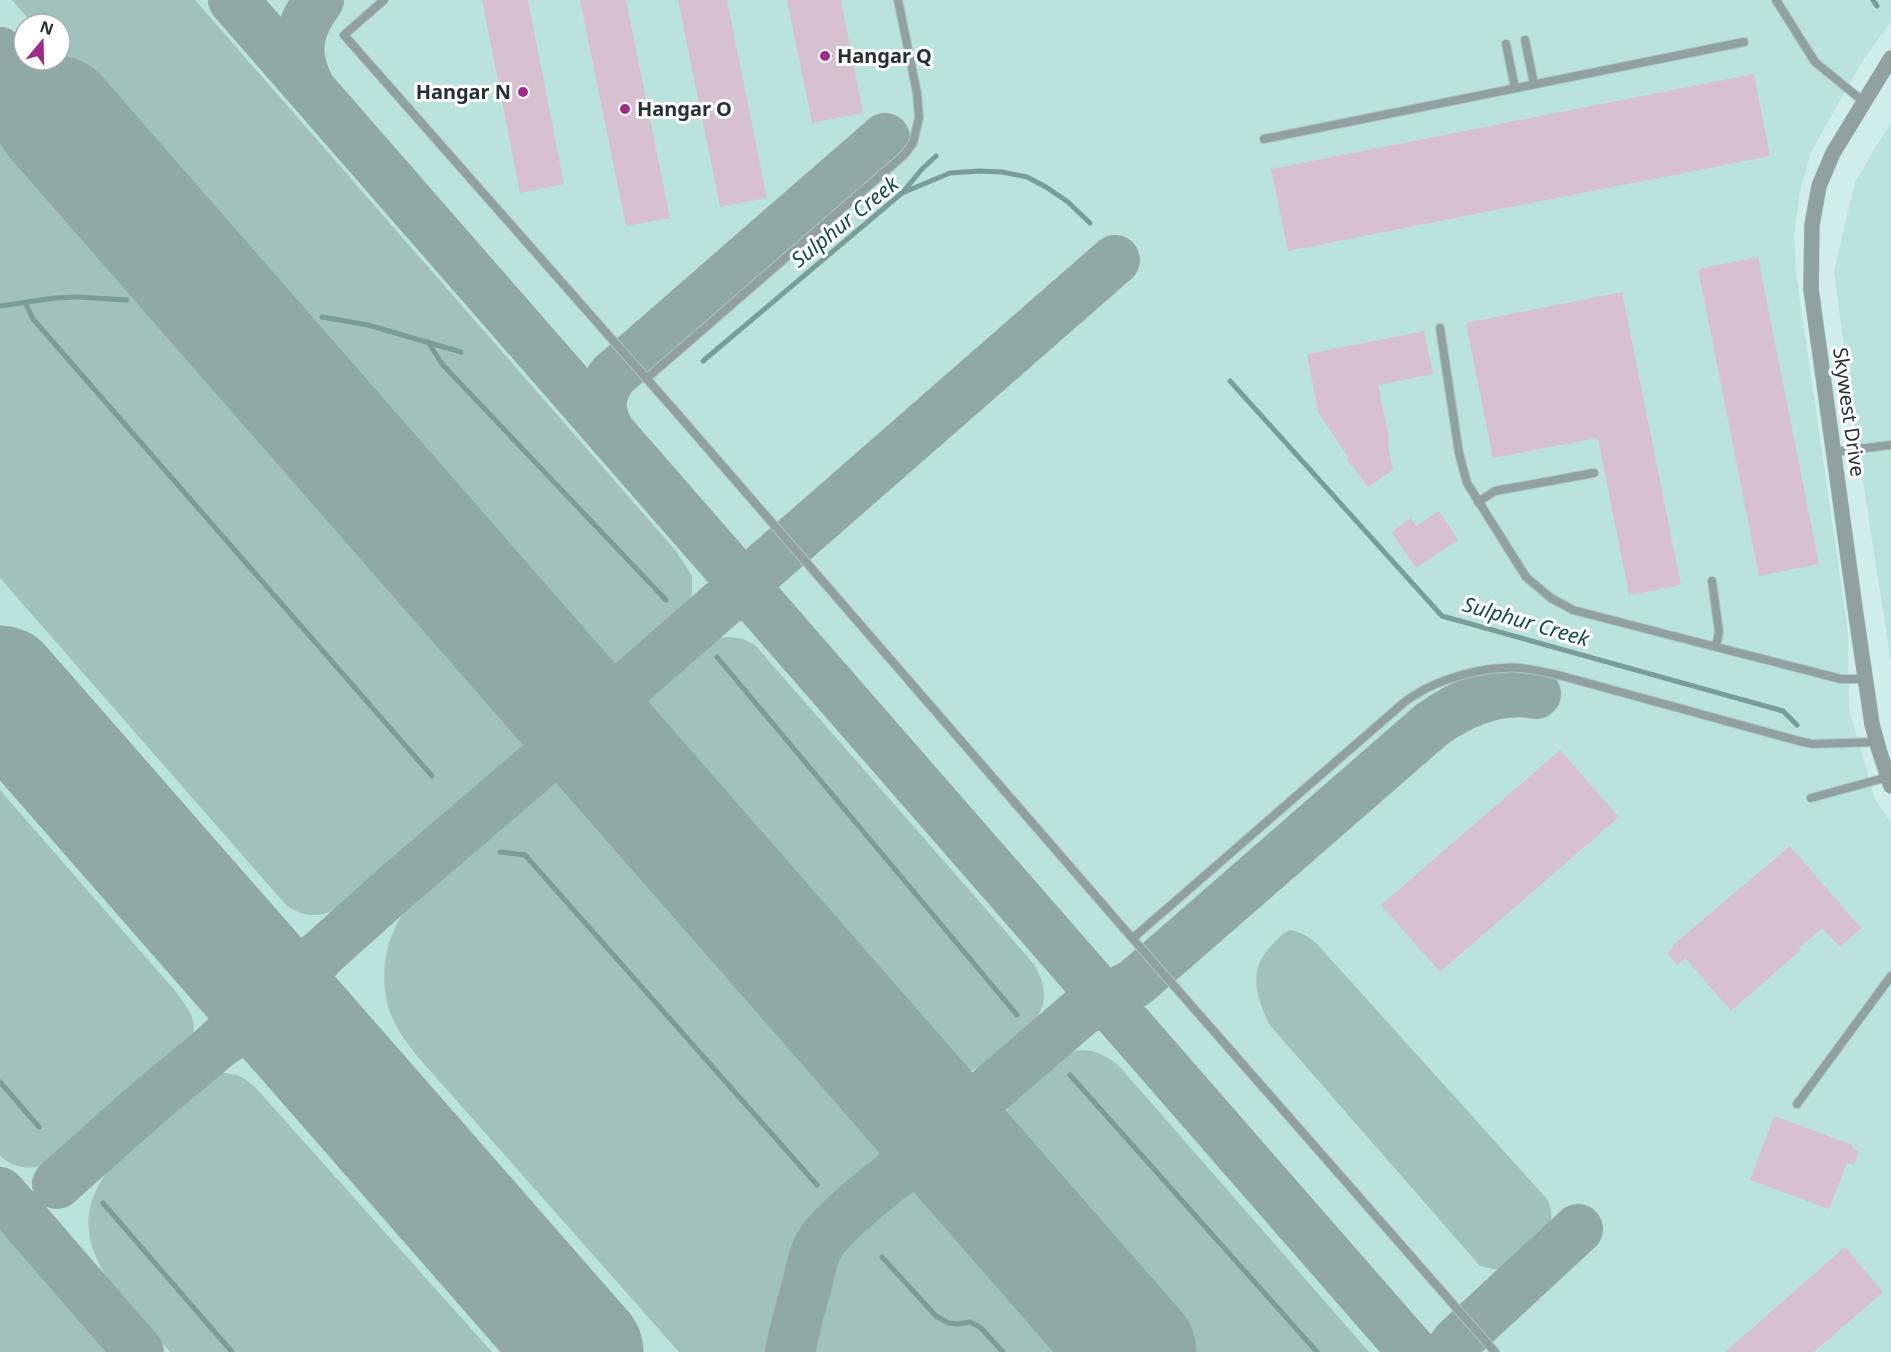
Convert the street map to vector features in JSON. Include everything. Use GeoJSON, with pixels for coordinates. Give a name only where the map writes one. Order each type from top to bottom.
{"type":"FeatureCollection","features":[{"type":"Feature","properties":{"kind":"street","name":"Skywest Drive"},"geometry":{"type":"LineString","coordinates":[[1889,781],[1877,742],[1866,679],[1811,289],[1812,225],[1819,186],[1833,153],[1891,58]]}},
{"type":"Feature","properties":{"kind":"lane"},"geometry":{"type":"LineString","coordinates":[[384,0],[344,35],[1495,1352]]}},
{"type":"Feature","properties":{"kind":"lane"},"geometry":{"type":"LineString","coordinates":[[646,379],[904,155],[913,144],[920,118],[898,0]]}},
{"type":"Feature","properties":{"kind":"lane"},"geometry":{"type":"LineString","coordinates":[[1776,0],[1815,62],[1864,102]]}},
{"type":"Feature","properties":{"kind":"lane"},"geometry":{"type":"LineString","coordinates":[[1525,40],[1534,84]]}},
{"type":"Feature","properties":{"kind":"lane"},"geometry":{"type":"LineString","coordinates":[[1264,139],[1744,42]]}},
{"type":"Feature","properties":{"kind":"lane"},"geometry":{"type":"LineString","coordinates":[[1506,44],[1515,88]]}},
{"type":"Feature","properties":{"kind":"lane"},"geometry":{"type":"LineString","coordinates":[[1440,328],[1459,453],[1467,483],[1526,577],[1551,598],[1573,610],[1716,647],[1841,679],[1866,679]]}},
{"type":"Feature","properties":{"kind":"lane"},"geometry":{"type":"LineString","coordinates":[[1834,452],[1891,445]]}},
{"type":"Feature","properties":{"kind":"lane"},"geometry":{"type":"LineString","coordinates":[[1478,502],[1495,490],[1594,473]]}},
{"type":"Feature","properties":{"kind":"lane"},"geometry":{"type":"LineString","coordinates":[[1712,581],[1719,632],[1716,647]]}},
{"type":"Feature","properties":{"kind":"lane"},"geometry":{"type":"LineString","coordinates":[[1133,938],[1400,706],[1429,687],[1462,675],[1503,668],[1530,669],[1812,744],[1877,742]]}},
{"type":"Feature","properties":{"kind":"lane"},"geometry":{"type":"LineString","coordinates":[[1811,798],[1889,781]]}},
{"type":"Feature","properties":{"kind":"lane"},"geometry":{"type":"LineString","coordinates":[[1797,1104],[1891,976]]}},
{"type":"Feature","properties":{"kind":"shaded area"},"geometry":{"type":"Polygon","coordinates":[[[0,0],[1891,0],[1891,22],[1863,60],[1811,152],[1800,192],[1794,235],[1796,273],[1848,631],[1849,709],[1875,799],[1891,823],[1891,1352],[0,1352],[0,0]]]}},
{"type":"Feature","properties":{"kind":"shaded area"},"geometry":{"type":"Polygon","coordinates":[[[12,0],[195,0],[676,551],[692,576],[692,595],[685,611],[618,669],[606,671],[599,669],[72,68],[72,12],[22,12],[12,0]]]}},
{"type":"Feature","properties":{"kind":"shaded area"},"geometry":{"type":"Polygon","coordinates":[[[0,116],[512,707],[521,722],[523,740],[511,761],[347,903],[330,912],[318,915],[307,914],[286,905],[0,578],[0,116]]]}},
{"type":"Feature","properties":{"kind":"shaded area"},"geometry":{"type":"Polygon","coordinates":[[[1891,122],[1891,663],[1854,424],[1834,271],[1855,182],[1891,122]]]}},
{"type":"Feature","properties":{"kind":"shaded area"},"geometry":{"type":"Polygon","coordinates":[[[720,638],[743,639],[755,645],[1036,967],[1044,989],[1044,999],[1039,1014],[1017,1039],[986,1063],[969,1071],[959,1072],[946,1068],[935,1060],[646,729],[641,710],[653,692],[710,643],[720,638]]]}},
{"type":"Feature","properties":{"kind":"shaded area"},"geometry":{"type":"Polygon","coordinates":[[[564,779],[576,783],[583,789],[884,1132],[885,1146],[882,1155],[873,1167],[813,1221],[802,1235],[794,1254],[769,1352],[679,1352],[417,1056],[400,1033],[392,1017],[385,991],[385,963],[391,937],[404,912],[424,890],[548,783],[564,779]]]}},
{"type":"Feature","properties":{"kind":"shaded area"},"geometry":{"type":"Polygon","coordinates":[[[0,790],[177,993],[192,1016],[194,1028],[191,1043],[50,1164],[37,1167],[18,1166],[0,1156],[0,790]]]}},
{"type":"Feature","properties":{"kind":"shaded area"},"geometry":{"type":"Polygon","coordinates":[[[1290,930],[1304,935],[1317,944],[1547,1199],[1551,1215],[1548,1228],[1539,1240],[1509,1267],[1491,1269],[1480,1266],[1269,1024],[1260,1003],[1256,983],[1259,964],[1264,954],[1280,936],[1290,930]]]}},
{"type":"Feature","properties":{"kind":"shaded area"},"geometry":{"type":"Polygon","coordinates":[[[1077,1050],[1100,1054],[1119,1066],[1369,1352],[1196,1352],[1007,1131],[1006,1114],[1012,1102],[1040,1076],[1077,1050]]]}},
{"type":"Feature","properties":{"kind":"shaded area"},"geometry":{"type":"Polygon","coordinates":[[[223,1073],[240,1077],[255,1087],[492,1352],[170,1352],[110,1283],[93,1250],[88,1219],[97,1189],[118,1158],[215,1075],[223,1073]]]}},
{"type":"Feature","properties":{"kind":"shaded area"},"geometry":{"type":"Polygon","coordinates":[[[916,1189],[938,1194],[945,1199],[1078,1352],[810,1352],[823,1290],[834,1257],[872,1220],[916,1189]]]}},
{"type":"Feature","properties":{"kind":"shaded area"},"geometry":{"type":"Polygon","coordinates":[[[0,1226],[110,1352],[0,1352],[0,1226]]]}},
{"type":"Feature","properties":{"kind":"building","name":"Hangar N"},"geometry":{"type":"Polygon","coordinates":[[[482,0],[528,0],[564,184],[520,193],[482,0]]]}},
{"type":"Feature","properties":{"kind":"building","name":"Hangar O"},"geometry":{"type":"Polygon","coordinates":[[[580,0],[626,0],[670,218],[626,226],[580,0]]]}},
{"type":"Feature","properties":{"kind":"building"},"geometry":{"type":"Polygon","coordinates":[[[678,0],[727,0],[767,198],[720,207],[678,0]]]}},
{"type":"Feature","properties":{"kind":"building","name":"Hangar Q"},"geometry":{"type":"Polygon","coordinates":[[[787,0],[841,0],[863,113],[812,123],[787,0]]]}},
{"type":"Feature","properties":{"kind":"building"},"geometry":{"type":"Polygon","coordinates":[[[1754,74],[1770,156],[1288,251],[1271,169],[1754,74]]]}},
{"type":"Feature","properties":{"kind":"building"},"geometry":{"type":"Polygon","coordinates":[[[1758,257],[1819,564],[1759,576],[1698,269],[1758,257]]]}},
{"type":"Feature","properties":{"kind":"building"},"geometry":{"type":"Polygon","coordinates":[[[1622,292],[1681,585],[1629,595],[1598,438],[1493,458],[1466,323],[1622,292]]]}},
{"type":"Feature","properties":{"kind":"building"},"geometry":{"type":"Polygon","coordinates":[[[1424,331],[1433,374],[1378,385],[1393,470],[1368,487],[1346,458],[1348,457],[1318,412],[1307,354],[1424,331]]]}},
{"type":"Feature","properties":{"kind":"building"},"geometry":{"type":"Polygon","coordinates":[[[1439,511],[1458,540],[1416,568],[1391,532],[1411,518],[1416,526],[1439,511]]]}},
{"type":"Feature","properties":{"kind":"building"},"geometry":{"type":"Polygon","coordinates":[[[1560,750],[1619,817],[1440,972],[1381,905],[1560,750]]]}},
{"type":"Feature","properties":{"kind":"building"},"geometry":{"type":"Polygon","coordinates":[[[1790,846],[1861,928],[1840,947],[1822,928],[1799,948],[1801,950],[1731,1011],[1685,958],[1677,965],[1667,953],[1674,947],[1673,945],[1790,846]]]}},
{"type":"Feature","properties":{"kind":"building"},"geometry":{"type":"Polygon","coordinates":[[[1774,1116],[1853,1145],[1852,1148],[1859,1151],[1854,1165],[1847,1163],[1829,1209],[1750,1180],[1774,1116]]]}},
{"type":"Feature","properties":{"kind":"building"},"geometry":{"type":"Polygon","coordinates":[[[1845,1247],[1883,1292],[1814,1352],[1725,1352],[1845,1247]]]}},
{"type":"Feature","properties":{"kind":"waterway"},"geometry":{"type":"LineString","coordinates":[[1873,0],[1877,6]]}},
{"type":"Feature","properties":{"kind":"waterway"},"geometry":{"type":"LineString","coordinates":[[903,192],[936,156]]}},
{"type":"Feature","properties":{"kind":"waterway","name":"Sulphur Creek"},"geometry":{"type":"LineString","coordinates":[[703,361],[902,193],[950,173],[1002,172],[1027,177],[1068,202],[1090,223]]}},
{"type":"Feature","properties":{"kind":"waterway","name":"Sulphur Creek"},"geometry":{"type":"LineString","coordinates":[[0,306],[55,298],[127,300]]}},
{"type":"Feature","properties":{"kind":"waterway"},"geometry":{"type":"LineString","coordinates":[[25,302],[33,319],[432,776]]}},
{"type":"Feature","properties":{"kind":"waterway","name":"Sulphur Creek"},"geometry":{"type":"LineString","coordinates":[[322,317],[368,325],[461,352]]}},
{"type":"Feature","properties":{"kind":"waterway"},"geometry":{"type":"LineString","coordinates":[[428,342],[442,364],[666,600]]}},
{"type":"Feature","properties":{"kind":"waterway","name":"Sulphur Creek"},"geometry":{"type":"LineString","coordinates":[[1230,381],[1442,616],[1783,711],[1797,725]]}},
{"type":"Feature","properties":{"kind":"waterway"},"geometry":{"type":"LineString","coordinates":[[717,657],[1017,1015]]}},
{"type":"Feature","properties":{"kind":"waterway"},"geometry":{"type":"LineString","coordinates":[[500,852],[525,855],[817,1185]]}},
{"type":"Feature","properties":{"kind":"waterway"},"geometry":{"type":"LineString","coordinates":[[1070,1075],[1317,1352]]}},
{"type":"Feature","properties":{"kind":"waterway"},"geometry":{"type":"LineString","coordinates":[[0,1082],[39,1127]]}},
{"type":"Feature","properties":{"kind":"waterway"},"geometry":{"type":"LineString","coordinates":[[103,1203],[232,1352]]}},
{"type":"Feature","properties":{"kind":"waterway"},"geometry":{"type":"LineString","coordinates":[[882,1257],[936,1316],[949,1323],[970,1322],[980,1327],[1003,1352]]}},
{"type":"Feature","properties":{"kind":"taxiway"},"geometry":{"type":"LineString","coordinates":[[233,0],[1413,1352]]}},
{"type":"Feature","properties":{"kind":"taxiway"},"geometry":{"type":"LineString","coordinates":[[311,89],[301,65],[300,43],[306,22],[319,0]]}},
{"type":"Feature","properties":{"kind":"taxiway"},"geometry":{"type":"LineString","coordinates":[[0,52],[56,117]]}},
{"type":"Feature","properties":{"kind":"taxiway"},"geometry":{"type":"LineString","coordinates":[[613,436],[605,421],[602,406],[604,391],[613,375],[885,138]]}},
{"type":"Feature","properties":{"kind":"taxiway"},"geometry":{"type":"LineString","coordinates":[[631,683],[1115,260]]}},
{"type":"Feature","properties":{"kind":"taxiway"},"geometry":{"type":"LineString","coordinates":[[319,956],[397,886],[543,761],[554,742],[557,722],[554,703],[545,684],[533,665],[492,615],[550,677],[568,690],[579,694],[600,695],[611,693],[631,683],[621,699],[616,714],[614,728],[617,742],[622,755],[639,782],[686,838],[633,783],[597,756],[570,751],[556,755],[540,763]]}},
{"type":"Feature","properties":{"kind":"taxiway"},"geometry":{"type":"LineString","coordinates":[[988,1092],[1082,1011],[1135,983],[1431,725],[1455,710],[1494,695],[1522,692],[1536,694]]}},
{"type":"Feature","properties":{"kind":"taxiway"},"geometry":{"type":"LineString","coordinates":[[57,1184],[225,1038],[238,1022],[243,1007],[241,983],[233,960],[120,825],[240,954],[260,965],[279,970],[298,967],[319,956],[301,988],[301,1010],[309,1032],[422,1169],[310,1048],[287,1031],[276,1027],[253,1027],[217,1045]]}},
{"type":"Feature","properties":{"kind":"taxiway"},"geometry":{"type":"LineString","coordinates":[[790,1352],[813,1261],[821,1242],[864,1199],[913,1163],[930,1159],[941,1160],[969,1171],[992,1191],[1045,1250],[984,1175],[975,1157],[972,1147],[972,1128],[977,1109],[988,1092],[957,1104],[932,1101],[897,1075],[844,1019],[902,1092],[914,1117],[916,1130],[914,1143],[908,1157],[897,1172]]}},
{"type":"Feature","properties":{"kind":"taxiway"},"geometry":{"type":"LineString","coordinates":[[0,1192],[139,1352]]}},
{"type":"Feature","properties":{"kind":"taxiway"},"geometry":{"type":"LineString","coordinates":[[1449,1352],[1457,1341],[1578,1229]]}},
{"type":"Feature","properties":{"kind":"runway"},"geometry":{"type":"LineString","coordinates":[[56,117],[1135,1352]]}},
{"type":"Feature","properties":{"kind":"runway"},"geometry":{"type":"LineString","coordinates":[[0,687],[582,1352]]}},
{"type":"Feature","properties":{"kind":"place","name":"Hangar Q"},"geometry":{"type":"Point","coordinates":[825,56]}},
{"type":"Feature","properties":{"kind":"place","name":"Hangar N"},"geometry":{"type":"Point","coordinates":[523,92]}},
{"type":"Feature","properties":{"kind":"place","name":"Hangar O"},"geometry":{"type":"Point","coordinates":[625,109]}}]}
